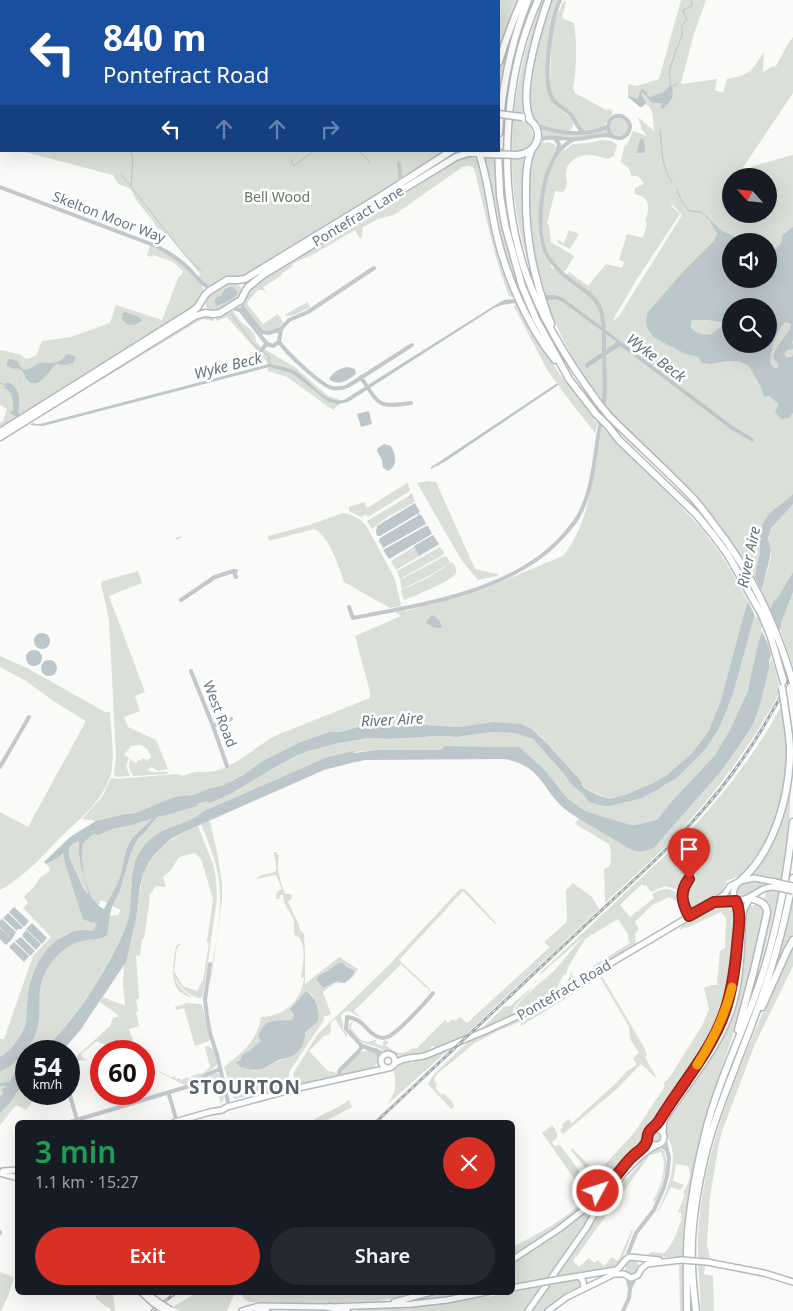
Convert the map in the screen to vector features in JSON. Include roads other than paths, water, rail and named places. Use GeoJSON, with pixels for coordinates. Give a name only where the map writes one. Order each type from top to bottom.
{"type":"FeatureCollection","features":[{"type":"Feature","properties":{"kind":"highway"},"geometry":{"type":"LineString","coordinates":[[500,122],[508,68],[519,24],[528,0]]}},
{"type":"Feature","properties":{"kind":"highway"},"geometry":{"type":"LineString","coordinates":[[538,0],[518,56],[510,103],[507,150],[509,200],[523,266],[546,323],[573,368],[597,401],[609,416],[694,500],[730,545],[762,600],[780,642],[793,684]]}},
{"type":"Feature","properties":{"kind":"highway"},"geometry":{"type":"LineString","coordinates":[[548,0],[528,77],[526,101],[531,121],[538,133],[528,160],[525,207],[528,245],[535,278],[560,346]]}},
{"type":"Feature","properties":{"kind":"highway"},"geometry":{"type":"LineString","coordinates":[[500,58],[520,2]]}},
{"type":"Feature","properties":{"kind":"highway"},"geometry":{"type":"LineString","coordinates":[[500,114],[522,117],[531,121]]}},
{"type":"Feature","properties":{"kind":"highway","name":"Pontefract Lane"},"geometry":{"type":"LineString","coordinates":[[230,307],[242,296],[250,284],[270,270],[456,157],[468,153],[517,155],[524,154],[532,149]]}},
{"type":"Feature","properties":{"kind":"highway","name":"Pontefract Lane"},"geometry":{"type":"LineString","coordinates":[[204,297],[228,280],[245,279],[449,152]]}},
{"type":"Feature","properties":{"kind":"highway"},"geometry":{"type":"LineString","coordinates":[[498,152],[502,210],[520,278],[533,312],[569,379]]}},
{"type":"Feature","properties":{"kind":"highway"},"geometry":{"type":"LineString","coordinates":[[468,153],[475,156],[483,165]]}},
{"type":"Feature","properties":{"kind":"highway"},"geometry":{"type":"LineString","coordinates":[[480,153],[499,244],[509,273],[530,320],[549,353],[596,414],[619,440],[696,514],[719,543],[739,574],[762,615],[777,657],[793,734]]}},
{"type":"Feature","properties":{"kind":"highway"},"geometry":{"type":"LineString","coordinates":[[235,280],[240,284],[242,296]]}},
{"type":"Feature","properties":{"kind":"highway"},"geometry":{"type":"LineString","coordinates":[[204,297],[204,304],[209,313]]}},
{"type":"Feature","properties":{"kind":"highway"},"geometry":{"type":"LineString","coordinates":[[0,432],[191,312],[197,308],[204,297]]}},
{"type":"Feature","properties":{"kind":"highway"},"geometry":{"type":"LineString","coordinates":[[0,437],[195,316],[209,313],[217,314],[230,307]]}},
{"type":"Feature","properties":{"kind":"highway"},"geometry":{"type":"LineString","coordinates":[[739,882],[753,868],[768,845],[785,797],[790,749],[786,698]]}},
{"type":"Feature","properties":{"kind":"highway"},"geometry":{"type":"LineString","coordinates":[[727,1078],[772,942],[788,861],[793,822]]}},
{"type":"Feature","properties":{"kind":"highway"},"geometry":{"type":"LineString","coordinates":[[687,1311],[686,1268],[688,1231],[705,1133],[766,985],[781,934],[793,878]]}},
{"type":"Feature","properties":{"kind":"highway"},"geometry":{"type":"LineString","coordinates":[[696,1311],[691,1261],[696,1208],[704,1162],[727,1078],[767,913],[767,908],[764,904],[750,898]]}},
{"type":"Feature","properties":{"kind":"highway"},"geometry":{"type":"LineString","coordinates":[[727,1078],[793,940]]}},
{"type":"Feature","properties":{"kind":"highway"},"geometry":{"type":"LineString","coordinates":[[329,1307],[346,1311]]}},
{"type":"Feature","properties":{"kind":"main road"},"geometry":{"type":"LineString","coordinates":[[515,1258],[559,1229],[597,1199],[599,1189],[612,1179],[632,1156],[644,1147],[648,1140],[649,1132],[658,1122],[705,1052],[724,1015],[732,984],[739,913],[733,892],[739,882],[754,878],[793,891]]}},
{"type":"Feature","properties":{"kind":"main road","name":"Pontefract Road"},"geometry":{"type":"LineString","coordinates":[[389,1055],[418,1058],[533,1009],[714,902],[725,894],[730,886],[739,882]]}},
{"type":"Feature","properties":{"kind":"main road"},"geometry":{"type":"LineString","coordinates":[[774,884],[793,886]]}},
{"type":"Feature","properties":{"kind":"main road","name":"Pontefract Road"},"geometry":{"type":"LineString","coordinates":[[714,902],[750,898],[764,888],[774,884]]}},
{"type":"Feature","properties":{"kind":"main road"},"geometry":{"type":"LineString","coordinates":[[528,1311],[587,1227],[597,1209],[612,1196],[616,1182],[646,1151],[664,1140],[664,1121],[712,1051],[723,1031],[731,1011],[740,972],[744,910],[750,898]]}},
{"type":"Feature","properties":{"kind":"main road"},"geometry":{"type":"LineString","coordinates":[[185,1120],[221,1107],[392,1067],[394,1057],[384,1056],[379,1065],[370,1072]]}},
{"type":"Feature","properties":{"kind":"main road","name":"Pontefract Road"},"geometry":{"type":"LineString","coordinates":[[394,1064],[406,1058]]}},
{"type":"Feature","properties":{"kind":"main road"},"geometry":{"type":"LineString","coordinates":[[381,1061],[383,1066],[388,1068]]}},
{"type":"Feature","properties":{"kind":"main road"},"geometry":{"type":"LineString","coordinates":[[653,1129],[659,1129],[663,1134]]}},
{"type":"Feature","properties":{"kind":"main road"},"geometry":{"type":"LineString","coordinates":[[648,1140],[653,1145],[658,1145]]}},
{"type":"Feature","properties":{"kind":"main road"},"geometry":{"type":"LineString","coordinates":[[0,1173],[15,1170]]}},
{"type":"Feature","properties":{"kind":"main road"},"geometry":{"type":"LineString","coordinates":[[0,1173],[15,1177]]}},
{"type":"Feature","properties":{"kind":"main road"},"geometry":{"type":"LineString","coordinates":[[604,1186],[608,1186],[613,1191]]}},
{"type":"Feature","properties":{"kind":"main road"},"geometry":{"type":"LineString","coordinates":[[598,1195],[601,1200],[606,1201]]}},
{"type":"Feature","properties":{"kind":"main road"},"geometry":{"type":"LineString","coordinates":[[633,1258],[640,1262],[641,1269]]}},
{"type":"Feature","properties":{"kind":"main road"},"geometry":{"type":"LineString","coordinates":[[515,1287],[616,1270],[626,1259],[670,1261]]}},
{"type":"Feature","properties":{"kind":"main road"},"geometry":{"type":"LineString","coordinates":[[548,1311],[567,1297],[614,1274],[625,1275],[631,1278],[640,1273],[641,1269],[647,1264],[670,1261],[707,1262],[764,1273],[793,1282]]}},
{"type":"Feature","properties":{"kind":"main road"},"geometry":{"type":"LineString","coordinates":[[621,1266],[622,1272],[625,1275]]}},
{"type":"Feature","properties":{"kind":"main road"},"geometry":{"type":"LineString","coordinates":[[579,1276],[583,1281],[584,1288]]}},
{"type":"Feature","properties":{"kind":"main road"},"geometry":{"type":"LineString","coordinates":[[145,1295],[172,1310]]}},
{"type":"Feature","properties":{"kind":"main road"},"geometry":{"type":"LineString","coordinates":[[148,1295],[165,1311]]}},
{"type":"Feature","properties":{"kind":"main road"},"geometry":{"type":"LineString","coordinates":[[384,1304],[420,1295]]}},
{"type":"Feature","properties":{"kind":"main road"},"geometry":{"type":"LineString","coordinates":[[242,1311],[260,1306],[329,1307],[412,1304],[471,1295]]}},
{"type":"Feature","properties":{"kind":"main road"},"geometry":{"type":"LineString","coordinates":[[282,1311],[289,1306]]}},
{"type":"Feature","properties":{"kind":"main road"},"geometry":{"type":"LineString","coordinates":[[250,1308],[267,1311]]}},
{"type":"Feature","properties":{"kind":"street"},"geometry":{"type":"LineString","coordinates":[[560,0],[551,32],[549,87],[554,101],[570,114],[578,128],[583,132]]}},
{"type":"Feature","properties":{"kind":"street"},"geometry":{"type":"LineString","coordinates":[[536,142],[545,138],[574,139],[604,135],[620,138],[630,130],[629,122],[624,117],[617,116],[611,119],[608,130],[612,136]]}},
{"type":"Feature","properties":{"kind":"street"},"geometry":{"type":"LineString","coordinates":[[531,121],[547,129],[571,133],[600,130],[608,126]]}},
{"type":"Feature","properties":{"kind":"street"},"geometry":{"type":"LineString","coordinates":[[571,133],[575,122]]}},
{"type":"Feature","properties":{"kind":"street"},"geometry":{"type":"LineString","coordinates":[[349,607],[353,618],[403,608],[487,586],[530,564],[553,547],[579,516],[588,494],[604,401],[604,328],[601,309],[594,298],[564,275],[549,259],[543,247],[540,217],[548,170],[559,148],[555,138]]}},
{"type":"Feature","properties":{"kind":"street"},"geometry":{"type":"LineString","coordinates":[[557,153],[574,139]]}},
{"type":"Feature","properties":{"kind":"street"},"geometry":{"type":"LineString","coordinates":[[399,164],[403,180]]}},
{"type":"Feature","properties":{"kind":"street","name":"Skelton Moor Way"},"geometry":{"type":"LineString","coordinates":[[0,186],[156,246],[181,262],[201,283],[213,289]]}},
{"type":"Feature","properties":{"kind":"street"},"geometry":{"type":"LineString","coordinates":[[260,354],[279,336],[289,320],[308,312],[374,268]]}},
{"type":"Feature","properties":{"kind":"street","name":"Skelton Moor Way"},"geometry":{"type":"LineString","coordinates":[[201,283],[204,297]]}},
{"type":"Feature","properties":{"kind":"street"},"geometry":{"type":"LineString","coordinates":[[242,296],[243,308],[262,332],[268,333],[281,330]]}},
{"type":"Feature","properties":{"kind":"street"},"geometry":{"type":"LineString","coordinates":[[230,307],[240,310],[272,343]]}},
{"type":"Feature","properties":{"kind":"street"},"geometry":{"type":"LineString","coordinates":[[274,332],[279,336]]}},
{"type":"Feature","properties":{"kind":"street"},"geometry":{"type":"LineString","coordinates":[[268,333],[266,338],[285,350],[330,387],[342,388],[412,345]]}},
{"type":"Feature","properties":{"kind":"street"},"geometry":{"type":"LineString","coordinates":[[361,377],[378,402],[386,405],[411,402]]}},
{"type":"Feature","properties":{"kind":"street"},"geometry":{"type":"LineString","coordinates":[[181,600],[215,577],[234,571],[236,577]]}},
{"type":"Feature","properties":{"kind":"street","name":"West Road"},"geometry":{"type":"LineString","coordinates":[[191,671],[227,766]]}},
{"type":"Feature","properties":{"kind":"street"},"geometry":{"type":"LineString","coordinates":[[0,767],[29,718]]}},
{"type":"Feature","properties":{"kind":"street"},"geometry":{"type":"LineString","coordinates":[[213,726],[231,719]]}},
{"type":"Feature","properties":{"kind":"street"},"geometry":{"type":"LineString","coordinates":[[689,916],[682,901],[682,894],[687,881],[693,874]]}},
{"type":"Feature","properties":{"kind":"street"},"geometry":{"type":"LineString","coordinates":[[210,964],[205,1000],[207,1016],[228,1106]]}},
{"type":"Feature","properties":{"kind":"street"},"geometry":{"type":"LineString","coordinates":[[389,1055],[357,1043],[346,1029],[347,1018],[358,1020],[374,1034],[387,1038],[396,1032],[433,993]]}},
{"type":"Feature","properties":{"kind":"street"},"geometry":{"type":"LineString","coordinates":[[340,1079],[340,1070],[362,1046]]}},
{"type":"Feature","properties":{"kind":"street"},"geometry":{"type":"LineString","coordinates":[[376,1050],[381,1061]]}},
{"type":"Feature","properties":{"kind":"street"},"geometry":{"type":"LineString","coordinates":[[73,1105],[77,1120],[193,1085],[208,1074],[220,1069]]}},
{"type":"Feature","properties":{"kind":"street"},"geometry":{"type":"LineString","coordinates":[[169,1095],[178,1120]]}},
{"type":"Feature","properties":{"kind":"street"},"geometry":{"type":"LineString","coordinates":[[626,1259],[636,1233],[654,1210],[664,1188],[669,1164],[669,1151],[663,1134]]}},
{"type":"Feature","properties":{"kind":"street"},"geometry":{"type":"LineString","coordinates":[[658,1145],[669,1151]]}},
{"type":"Feature","properties":{"kind":"street"},"geometry":{"type":"LineString","coordinates":[[630,1249],[633,1258]]}},
{"type":"Feature","properties":{"kind":"street"},"geometry":{"type":"LineString","coordinates":[[625,1275],[630,1288]]}},
{"type":"Feature","properties":{"kind":"street"},"geometry":{"type":"LineString","coordinates":[[623,1311],[636,1276]]}},
{"type":"Feature","properties":{"kind":"waterway"},"geometry":{"type":"LineString","coordinates":[[671,85],[669,72],[682,36],[682,25],[687,20],[683,10],[692,6],[691,0]]}},
{"type":"Feature","properties":{"kind":"waterway"},"geometry":{"type":"LineString","coordinates":[[671,87],[677,84]]}},
{"type":"Feature","properties":{"kind":"waterway"},"geometry":{"type":"LineString","coordinates":[[660,130],[664,164],[672,183]]}},
{"type":"Feature","properties":{"kind":"waterway"},"geometry":{"type":"LineString","coordinates":[[131,152],[133,160],[131,187],[185,255],[201,271]]}},
{"type":"Feature","properties":{"kind":"waterway"},"geometry":{"type":"LineString","coordinates":[[291,159],[294,166],[313,152]]}},
{"type":"Feature","properties":{"kind":"waterway"},"geometry":{"type":"LineString","coordinates":[[360,152],[370,164]]}},
{"type":"Feature","properties":{"kind":"waterway"},"geometry":{"type":"LineString","coordinates":[[121,174],[130,185]]}},
{"type":"Feature","properties":{"kind":"waterway"},"geometry":{"type":"LineString","coordinates":[[677,190],[683,204],[690,211],[701,212],[709,219]]}},
{"type":"Feature","properties":{"kind":"waterway","name":"Wyke Beck"},"geometry":{"type":"LineString","coordinates":[[231,314],[259,350],[269,356],[271,365]]}},
{"type":"Feature","properties":{"kind":"waterway"},"geometry":{"type":"LineString","coordinates":[[0,383],[6,385]]}},
{"type":"Feature","properties":{"kind":"waterway"},"geometry":{"type":"LineString","coordinates":[[437,466],[444,461]]}},
{"type":"Feature","properties":{"kind":"waterway"},"geometry":{"type":"LineString","coordinates":[[410,498],[411,494]]}},
{"type":"Feature","properties":{"kind":"waterway"},"geometry":{"type":"LineString","coordinates":[[176,539],[181,537]]}},
{"type":"Feature","properties":{"kind":"railway"},"geometry":{"type":"LineString","coordinates":[[378,1120],[641,874],[687,827],[716,795],[741,762],[774,709],[793,672]]}},
{"type":"Feature","properties":{"kind":"railway"},"geometry":{"type":"LineString","coordinates":[[152,1311],[173,1295]]}},
{"type":"Feature","properties":{"kind":"district","name":"STOURTON"},"geometry":{"type":"Point","coordinates":[245,1087]}},
{"type":"Feature","properties":{"kind":"park label","name":"Bell Wood"},"geometry":{"type":"Point","coordinates":[277,197]}},
{"type":"Feature","properties":{"kind":"water label","name":"River Aire"},"geometry":{"type":"Point","coordinates":[749,557]}},
{"type":"Feature","properties":{"kind":"water label","name":"River Aire"},"geometry":{"type":"Point","coordinates":[392,720]}}]}
